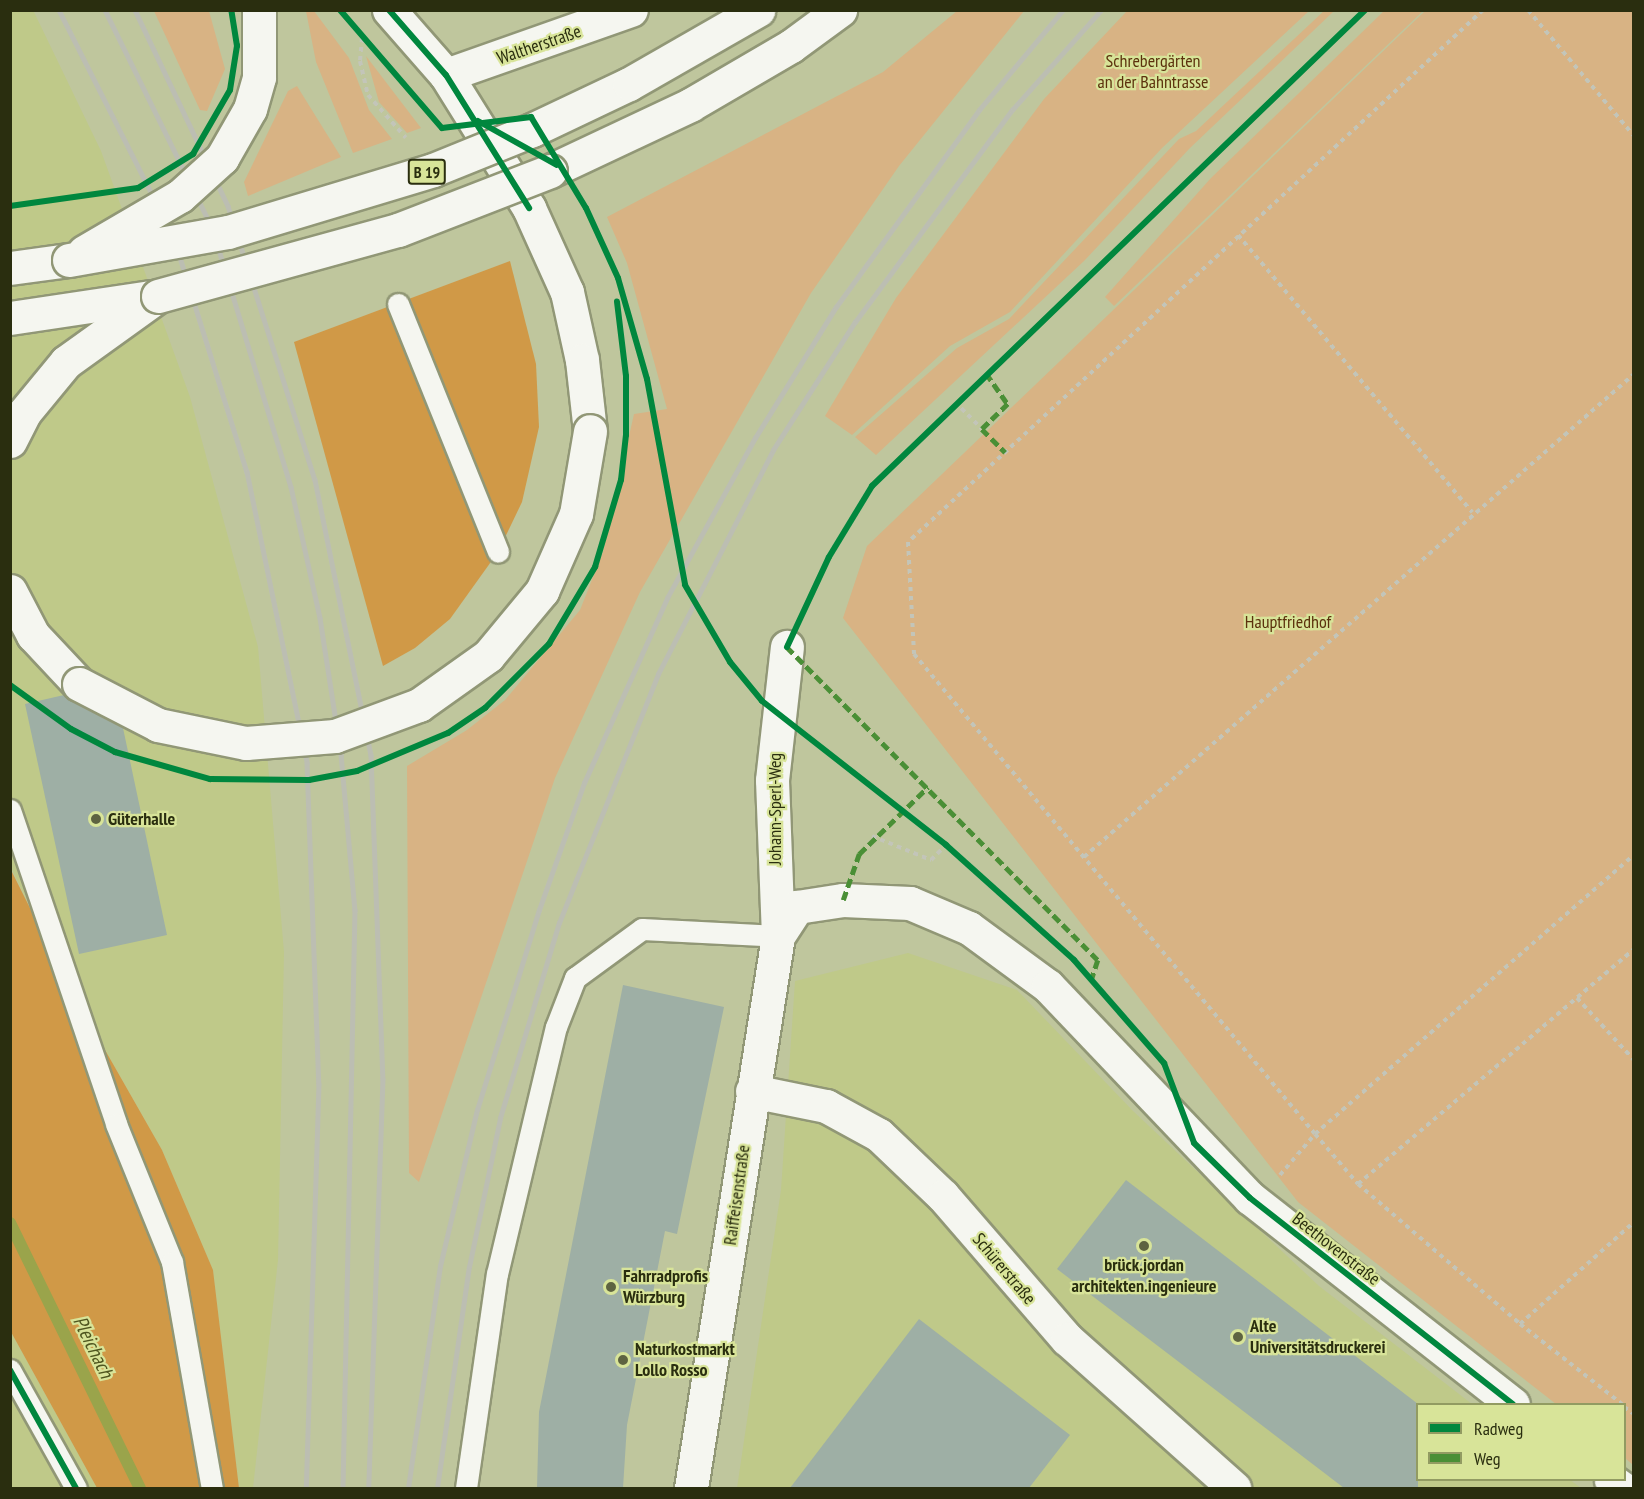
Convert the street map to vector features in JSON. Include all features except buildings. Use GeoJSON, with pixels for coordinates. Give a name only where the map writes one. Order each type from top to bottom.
{"type":"FeatureCollection","features":[{"type":"Feature","properties":{"kind":"main road","name":"B 19"},"geometry":{"type":"LineString","coordinates":[[69,260],[180,196],[222,158],[250,109],[259,77],[259,10]]}},
{"type":"Feature","properties":{"kind":"main road"},"geometry":{"type":"LineString","coordinates":[[10,634],[79,684],[158,725],[246,743],[335,736],[419,705],[488,656],[542,591],[576,514],[590,431],[582,360],[567,292],[529,208],[446,75],[389,10]]}},
{"type":"Feature","properties":{"kind":"main road","name":"Waltherstraße"},"geometry":{"type":"LineString","coordinates":[[446,75],[631,10]]}},
{"type":"Feature","properties":{"kind":"main road","name":"B 19"},"geometry":{"type":"LineString","coordinates":[[10,268],[228,232],[433,170],[532,130],[629,84],[758,10]]}},
{"type":"Feature","properties":{"kind":"main road","name":"B 19"},"geometry":{"type":"LineString","coordinates":[[10,318],[158,296],[398,230],[495,195],[690,105],[791,46],[838,11]]}},
{"type":"Feature","properties":{"kind":"main road"},"geometry":{"type":"LineString","coordinates":[[10,441],[24,413],[66,362],[158,296]]}},
{"type":"Feature","properties":{"kind":"main road"},"geometry":{"type":"LineString","coordinates":[[10,591],[33,634],[79,684]]}},
{"type":"Feature","properties":{"kind":"main road","name":"Johann-Sperl-Weg"},"geometry":{"type":"LineString","coordinates":[[777,936],[772,780],[787,647]]}},
{"type":"Feature","properties":{"kind":"main road","name":"Beethovenstraße"},"geometry":{"type":"LineString","coordinates":[[797,908],[843,900],[910,903],[969,928],[1048,986],[1250,1198],[1512,1403]]}},
{"type":"Feature","properties":{"kind":"main road","name":"Raiffeisenstraße"},"geometry":{"type":"LineString","coordinates":[[691,1488],[777,936],[797,908]]}},
{"type":"Feature","properties":{"kind":"main road","name":"Schürerstraße"},"geometry":{"type":"LineString","coordinates":[[752,1091],[826,1106],[879,1135],[943,1196],[1066,1339],[1234,1488]]}},
{"type":"Feature","properties":{"kind":"lane"},"geometry":{"type":"LineString","coordinates":[[398,304],[498,552]]}},
{"type":"Feature","properties":{"kind":"lane"},"geometry":{"type":"LineString","coordinates":[[10,810],[116,1124],[172,1262],[212,1488]]}},
{"type":"Feature","properties":{"kind":"lane"},"geometry":{"type":"LineString","coordinates":[[465,1488],[497,1274],[555,1027],[575,978],[642,929],[777,936]]}},
{"type":"Feature","properties":{"kind":"lane"},"geometry":{"type":"LineString","coordinates":[[10,1371],[76,1488]]}},
{"type":"Feature","properties":{"kind":"path"},"geometry":{"type":"LineString","coordinates":[[1483,10],[908,542],[914,654],[1358,1185],[1520,1324],[1619,1403]]}},
{"type":"Feature","properties":{"kind":"path"},"geometry":{"type":"LineString","coordinates":[[1528,10],[1634,136]]}},
{"type":"Feature","properties":{"kind":"path"},"geometry":{"type":"LineString","coordinates":[[362,37],[369,45]]}},
{"type":"Feature","properties":{"kind":"path"},"geometry":{"type":"LineString","coordinates":[[362,37],[360,61],[368,95],[392,127],[406,138],[415,137]]}},
{"type":"Feature","properties":{"kind":"path"},"geometry":{"type":"LineString","coordinates":[[1238,235],[1472,512]]}},
{"type":"Feature","properties":{"kind":"path"},"geometry":{"type":"LineString","coordinates":[[1084,857],[1472,512],[1634,374]]}},
{"type":"Feature","properties":{"kind":"path"},"geometry":{"type":"LineString","coordinates":[[955,402],[982,429]]}},
{"type":"Feature","properties":{"kind":"path"},"geometry":{"type":"LineString","coordinates":[[872,836],[931,860],[946,845]]}},
{"type":"Feature","properties":{"kind":"path"},"geometry":{"type":"LineString","coordinates":[[1250,1198],[1278,1177],[1315,1134],[1634,855]]}},
{"type":"Feature","properties":{"kind":"path"},"geometry":{"type":"LineString","coordinates":[[1358,1185],[1634,949]]}},
{"type":"Feature","properties":{"kind":"path"},"geometry":{"type":"LineString","coordinates":[[1577,998],[1634,1060]]}},
{"type":"Feature","properties":{"kind":"path"},"geometry":{"type":"LineString","coordinates":[[1520,1324],[1634,1222]]}},
{"type":"Feature","properties":{"kind":"shaded area"},"geometry":{"type":"Polygon","coordinates":[[[33,10],[101,151],[190,397],[258,647],[284,952],[278,1260],[253,1488],[239,1488],[213,1270],[162,1150],[72,992],[11,868],[10,11],[33,10]]]}},
{"type":"Feature","properties":{"kind":"shaded area"},"geometry":{"type":"Polygon","coordinates":[[[510,261],[536,364],[539,427],[522,502],[498,552],[450,619],[415,648],[383,666],[294,342],[510,261]]]}},
{"type":"Feature","properties":{"kind":"shaded area"},"geometry":{"type":"Polygon","coordinates":[[[10,868],[72,992],[162,1150],[213,1270],[239,1488],[97,1488],[11,1332],[10,868]]]}},
{"type":"Feature","properties":{"kind":"shaded area"},"geometry":{"type":"Polygon","coordinates":[[[908,953],[1017,990],[1133,1111],[1319,1286],[1471,1403],[1416,1403],[1416,1481],[1571,1481],[1581,1488],[737,1488],[781,1190],[795,981],[908,953]]]}},
{"type":"Feature","properties":{"kind":"shaded area"},"geometry":{"type":"Polygon","coordinates":[[[11,1332],[97,1488],[11,1488],[11,1332]]]}},
{"type":"Feature","properties":{"kind":"green space"},"geometry":{"type":"Polygon","coordinates":[[[1325,10],[1334,11],[1190,148],[1084,261],[876,455],[855,437],[957,348],[1009,319],[1179,139],[1196,131],[1325,10]]]}},
{"type":"Feature","properties":{"kind":"green space"},"geometry":{"type":"Polygon","coordinates":[[[154,11],[209,11],[225,69],[207,111],[200,110],[154,11]]]}},
{"type":"Feature","properties":{"kind":"green space"},"geometry":{"type":"Polygon","coordinates":[[[306,11],[314,11],[349,58],[369,110],[392,139],[353,153],[316,62],[306,11]]]}},
{"type":"Feature","properties":{"kind":"green space"},"geometry":{"type":"Polygon","coordinates":[[[957,11],[1024,11],[899,166],[811,293],[640,592],[555,778],[419,1182],[409,1173],[407,766],[467,730],[505,700],[580,610],[603,552],[634,414],[667,409],[627,263],[607,217],[883,72],[957,11]]]}},
{"type":"Feature","properties":{"kind":"green space","name":"Schrebergärten an der Bahntrasse"},"geometry":{"type":"Polygon","coordinates":[[[1127,11],[1309,11],[1162,148],[1010,312],[950,346],[852,435],[825,416],[896,298],[1044,99],[1127,11]]]}},
{"type":"Feature","properties":{"kind":"green space"},"geometry":{"type":"Polygon","coordinates":[[[1384,11],[1423,11],[1114,306],[1105,297],[1211,178],[1384,11]]]}},
{"type":"Feature","properties":{"kind":"green space","name":"Hauptfriedhof"},"geometry":{"type":"Polygon","coordinates":[[[1425,11],[1633,11],[1633,1465],[1626,1459],[1626,1403],[1555,1403],[1298,1202],[843,618],[867,546],[1425,11]]]}},
{"type":"Feature","properties":{"kind":"green space"},"geometry":{"type":"Polygon","coordinates":[[[366,56],[421,128],[407,133],[379,102],[366,56]]]}},
{"type":"Feature","properties":{"kind":"green space"},"geometry":{"type":"Polygon","coordinates":[[[297,86],[341,157],[248,196],[244,182],[288,91],[297,86]]]}},
{"type":"Feature","properties":{"kind":"waterway","name":"Pleichach"},"geometry":{"type":"LineString","coordinates":[[10,1223],[140,1488]]}},
{"type":"Feature","properties":{"kind":"railway"},"geometry":{"type":"LineString","coordinates":[[59,10],[174,238],[247,472],[307,763],[319,1084],[306,1488]]}},
{"type":"Feature","properties":{"kind":"railway"},"geometry":{"type":"LineString","coordinates":[[105,10],[212,227],[291,487],[320,618],[341,754],[355,910],[343,1488]]}},
{"type":"Feature","properties":{"kind":"railway"},"geometry":{"type":"LineString","coordinates":[[135,10],[228,206],[315,480],[371,755],[383,1079],[369,1488]]}},
{"type":"Feature","properties":{"kind":"railway"},"geometry":{"type":"LineString","coordinates":[[408,1488],[440,1266],[477,1110],[539,910],[584,783],[667,598],[755,438],[836,307],[979,110],[1063,10]]}},
{"type":"Feature","properties":{"kind":"railway"},"geometry":{"type":"LineString","coordinates":[[437,1488],[469,1267],[500,1118],[559,923],[658,674],[773,450],[855,322],[1012,110],[1101,10]]}},
{"type":"Feature","properties":{"kind":"marked path"},"geometry":{"type":"LineString","coordinates":[[986,373],[1008,404],[982,429],[1005,452]]}},
{"type":"Feature","properties":{"kind":"marked path"},"geometry":{"type":"LineString","coordinates":[[789,643],[787,647],[1098,960],[1092,979]]}},
{"type":"Feature","properties":{"kind":"marked path"},"geometry":{"type":"LineString","coordinates":[[843,900],[859,854],[928,787]]}},
{"type":"Feature","properties":{"kind":"cycle path"},"geometry":{"type":"LineString","coordinates":[[10,206],[138,188],[193,154],[230,90],[237,46],[231,10]]}},
{"type":"Feature","properties":{"kind":"cycle path"},"geometry":{"type":"LineString","coordinates":[[340,10],[442,128],[531,117],[586,208],[618,278],[647,379],[685,585],[730,662],[762,701],[946,845],[1074,960],[1164,1063],[1194,1143],[1250,1198],[1512,1403]]}},
{"type":"Feature","properties":{"kind":"cycle path"},"geometry":{"type":"LineString","coordinates":[[389,10],[446,75],[529,208]]}},
{"type":"Feature","properties":{"kind":"cycle path"},"geometry":{"type":"LineString","coordinates":[[787,647],[829,557],[872,486],[1365,10]]}},
{"type":"Feature","properties":{"kind":"cycle path"},"geometry":{"type":"LineString","coordinates":[[478,121],[557,165]]}},
{"type":"Feature","properties":{"kind":"cycle path"},"geometry":{"type":"LineString","coordinates":[[10,685],[71,729],[115,752],[210,779],[309,780],[357,771],[448,733],[485,708],[549,644],[595,567],[621,480],[626,435],[626,376],[617,302]]}},
{"type":"Feature","properties":{"kind":"cycle path"},"geometry":{"type":"LineString","coordinates":[[10,1370],[76,1488]]}},
{"type":"Feature","properties":{"kind":"place","name":"Güterhalle"},"geometry":{"type":"Point","coordinates":[96,819]}},
{"type":"Feature","properties":{"kind":"place","name":"brück.jordan architekten.ingenieure"},"geometry":{"type":"Point","coordinates":[1144,1246]}},
{"type":"Feature","properties":{"kind":"place","name":"Fahrradprofis Würzburg"},"geometry":{"type":"Point","coordinates":[611,1287]}},
{"type":"Feature","properties":{"kind":"place","name":"Alte Universitätsdruckerei"},"geometry":{"type":"Point","coordinates":[1238,1337]}},
{"type":"Feature","properties":{"kind":"place","name":"Naturkostmarkt Lollo Rosso"},"geometry":{"type":"Point","coordinates":[623,1360]}}]}
